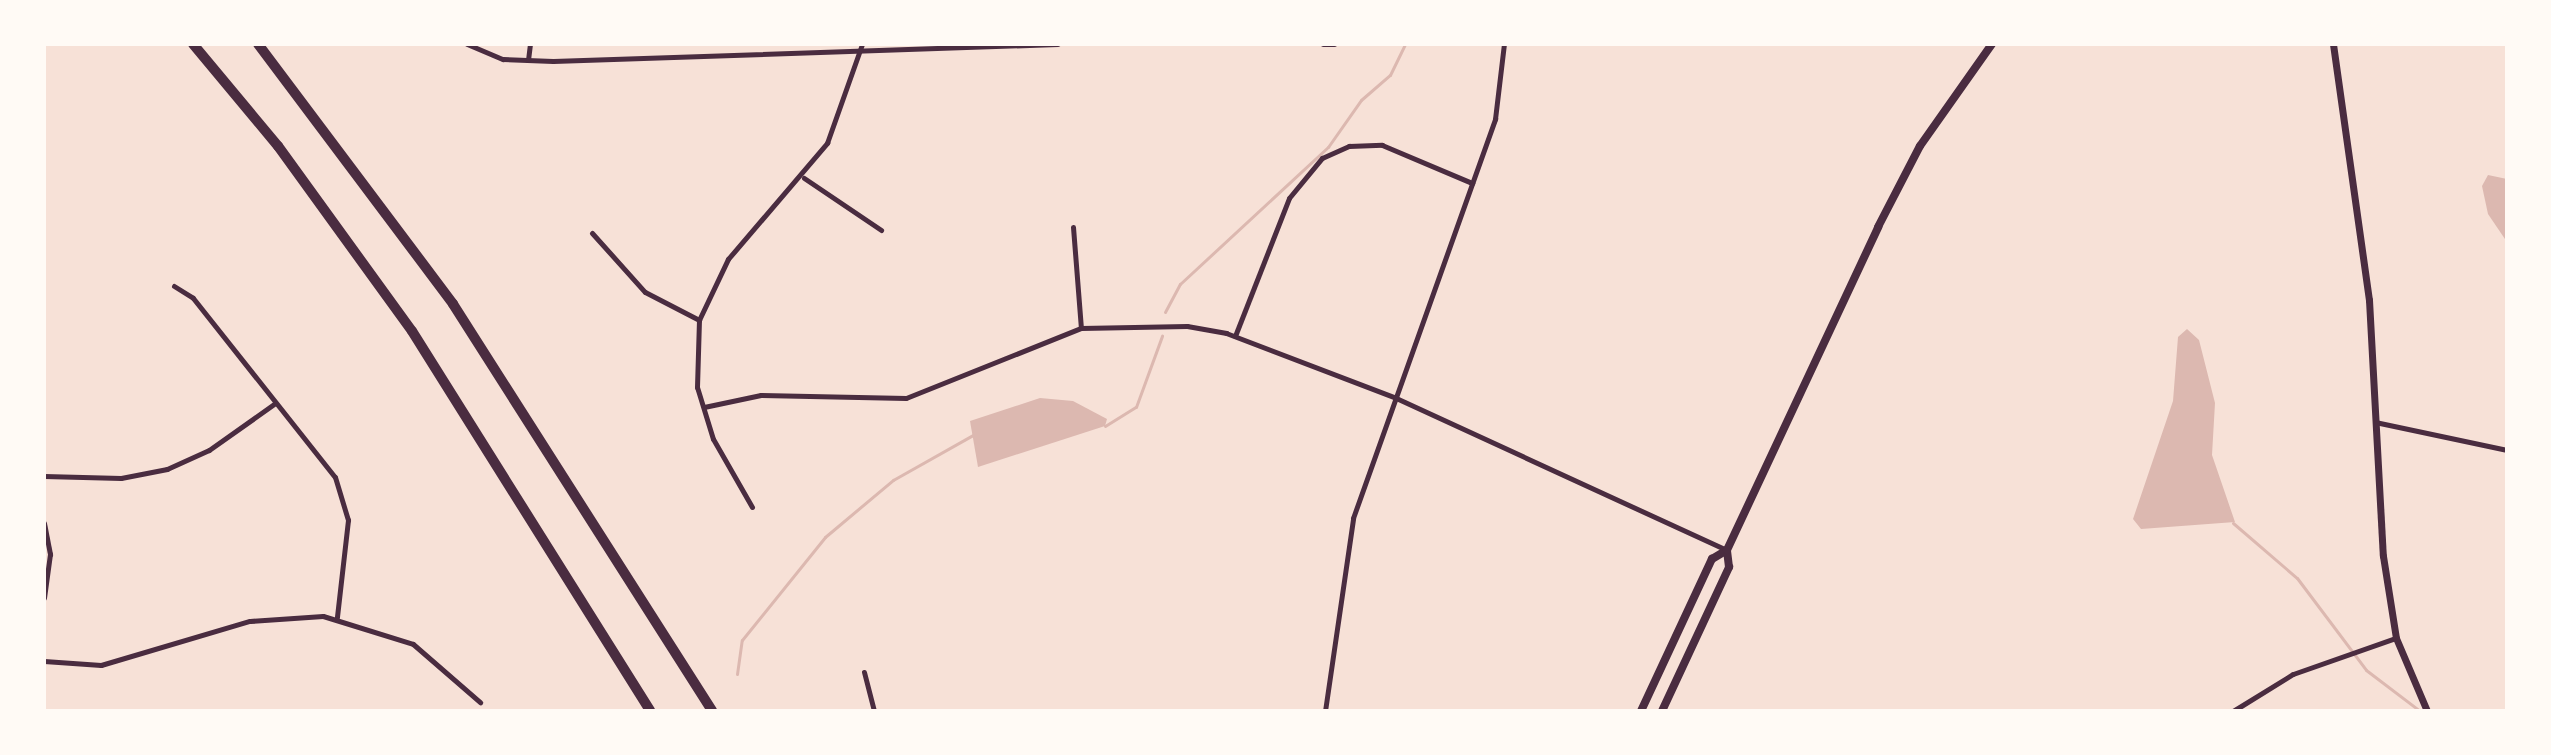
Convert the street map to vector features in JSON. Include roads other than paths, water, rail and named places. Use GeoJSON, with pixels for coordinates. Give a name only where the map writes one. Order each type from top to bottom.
{"type":"FeatureCollection","features":[{"type":"Feature","properties":{"kind":"highway"},"geometry":{"type":"LineString","coordinates":[[193,44],[306,182],[412,331],[650,711]]}},
{"type":"Feature","properties":{"kind":"highway"},"geometry":{"type":"LineString","coordinates":[[258,44],[453,304],[712,711]]}},
{"type":"Feature","properties":{"kind":"main road"},"geometry":{"type":"LineString","coordinates":[[1662,711],[1729,567],[1727,550],[1895,194],[1992,44]]}},
{"type":"Feature","properties":{"kind":"main road"},"geometry":{"type":"LineString","coordinates":[[1641,711],[1712,559],[1727,550]]}},
{"type":"Feature","properties":{"kind":"street"},"geometry":{"type":"LineString","coordinates":[[467,44],[528,60],[862,47],[1058,44]]}},
{"type":"Feature","properties":{"kind":"street"},"geometry":{"type":"LineString","coordinates":[[528,60],[530,44]]}},
{"type":"Feature","properties":{"kind":"street"},"geometry":{"type":"LineString","coordinates":[[1323,44],[1334,44]]}},
{"type":"Feature","properties":{"kind":"street"},"geometry":{"type":"LineString","coordinates":[[1325,711],[1351,527],[1502,98],[1504,44]]}},
{"type":"Feature","properties":{"kind":"street"},"geometry":{"type":"LineString","coordinates":[[2333,44],[2369,300],[2374,422],[2396,638],[2427,711]]}},
{"type":"Feature","properties":{"kind":"street"},"geometry":{"type":"LineString","coordinates":[[752,507],[713,439],[695,362],[699,320],[728,259],[804,178],[845,105],[862,47]]}},
{"type":"Feature","properties":{"kind":"street"},"geometry":{"type":"LineString","coordinates":[[1235,336],[1289,198],[1322,158],[1349,146],[1382,145],[1472,183]]}},
{"type":"Feature","properties":{"kind":"street"},"geometry":{"type":"LineString","coordinates":[[804,178],[881,230]]}},
{"type":"Feature","properties":{"kind":"street"},"geometry":{"type":"LineString","coordinates":[[1073,227],[1081,328]]}},
{"type":"Feature","properties":{"kind":"street"},"geometry":{"type":"LineString","coordinates":[[592,233],[645,292],[699,320]]}},
{"type":"Feature","properties":{"kind":"street"},"geometry":{"type":"LineString","coordinates":[[174,286],[193,298],[274,404],[321,453],[343,499],[348,547],[337,617]]}},
{"type":"Feature","properties":{"kind":"street"},"geometry":{"type":"LineString","coordinates":[[704,407],[761,395],[906,398],[1081,328],[1153,322],[1235,336],[1396,398],[1727,550]]}},
{"type":"Feature","properties":{"kind":"street"},"geometry":{"type":"LineString","coordinates":[[44,476],[121,478],[167,469],[209,450],[274,404]]}},
{"type":"Feature","properties":{"kind":"street"},"geometry":{"type":"LineString","coordinates":[[2374,422],[2507,450]]}},
{"type":"Feature","properties":{"kind":"street"},"geometry":{"type":"LineString","coordinates":[[44,523],[50,554],[44,598]]}},
{"type":"Feature","properties":{"kind":"street"},"geometry":{"type":"LineString","coordinates":[[44,661],[101,665],[250,621],[337,617],[413,644],[480,702]]}},
{"type":"Feature","properties":{"kind":"street"},"geometry":{"type":"LineString","coordinates":[[2233,711],[2293,674],[2396,638]]}},
{"type":"Feature","properties":{"kind":"street"},"geometry":{"type":"LineString","coordinates":[[864,672],[874,711]]}},
{"type":"Feature","properties":{"kind":"waterway"},"geometry":{"type":"LineString","coordinates":[[1165,312],[1180,284],[1328,147],[1361,100],[1390,75],[1405,44]]}},
{"type":"Feature","properties":{"kind":"waterway"},"geometry":{"type":"LineString","coordinates":[[1105,426],[1136,407],[1162,336]]}},
{"type":"Feature","properties":{"kind":"waterway"},"geometry":{"type":"LineString","coordinates":[[737,674],[742,640],[825,537],[893,480],[973,435]]}},
{"type":"Feature","properties":{"kind":"waterway"},"geometry":{"type":"LineString","coordinates":[[2233,523],[2297,578],[2366,670],[2420,711]]}}]}
